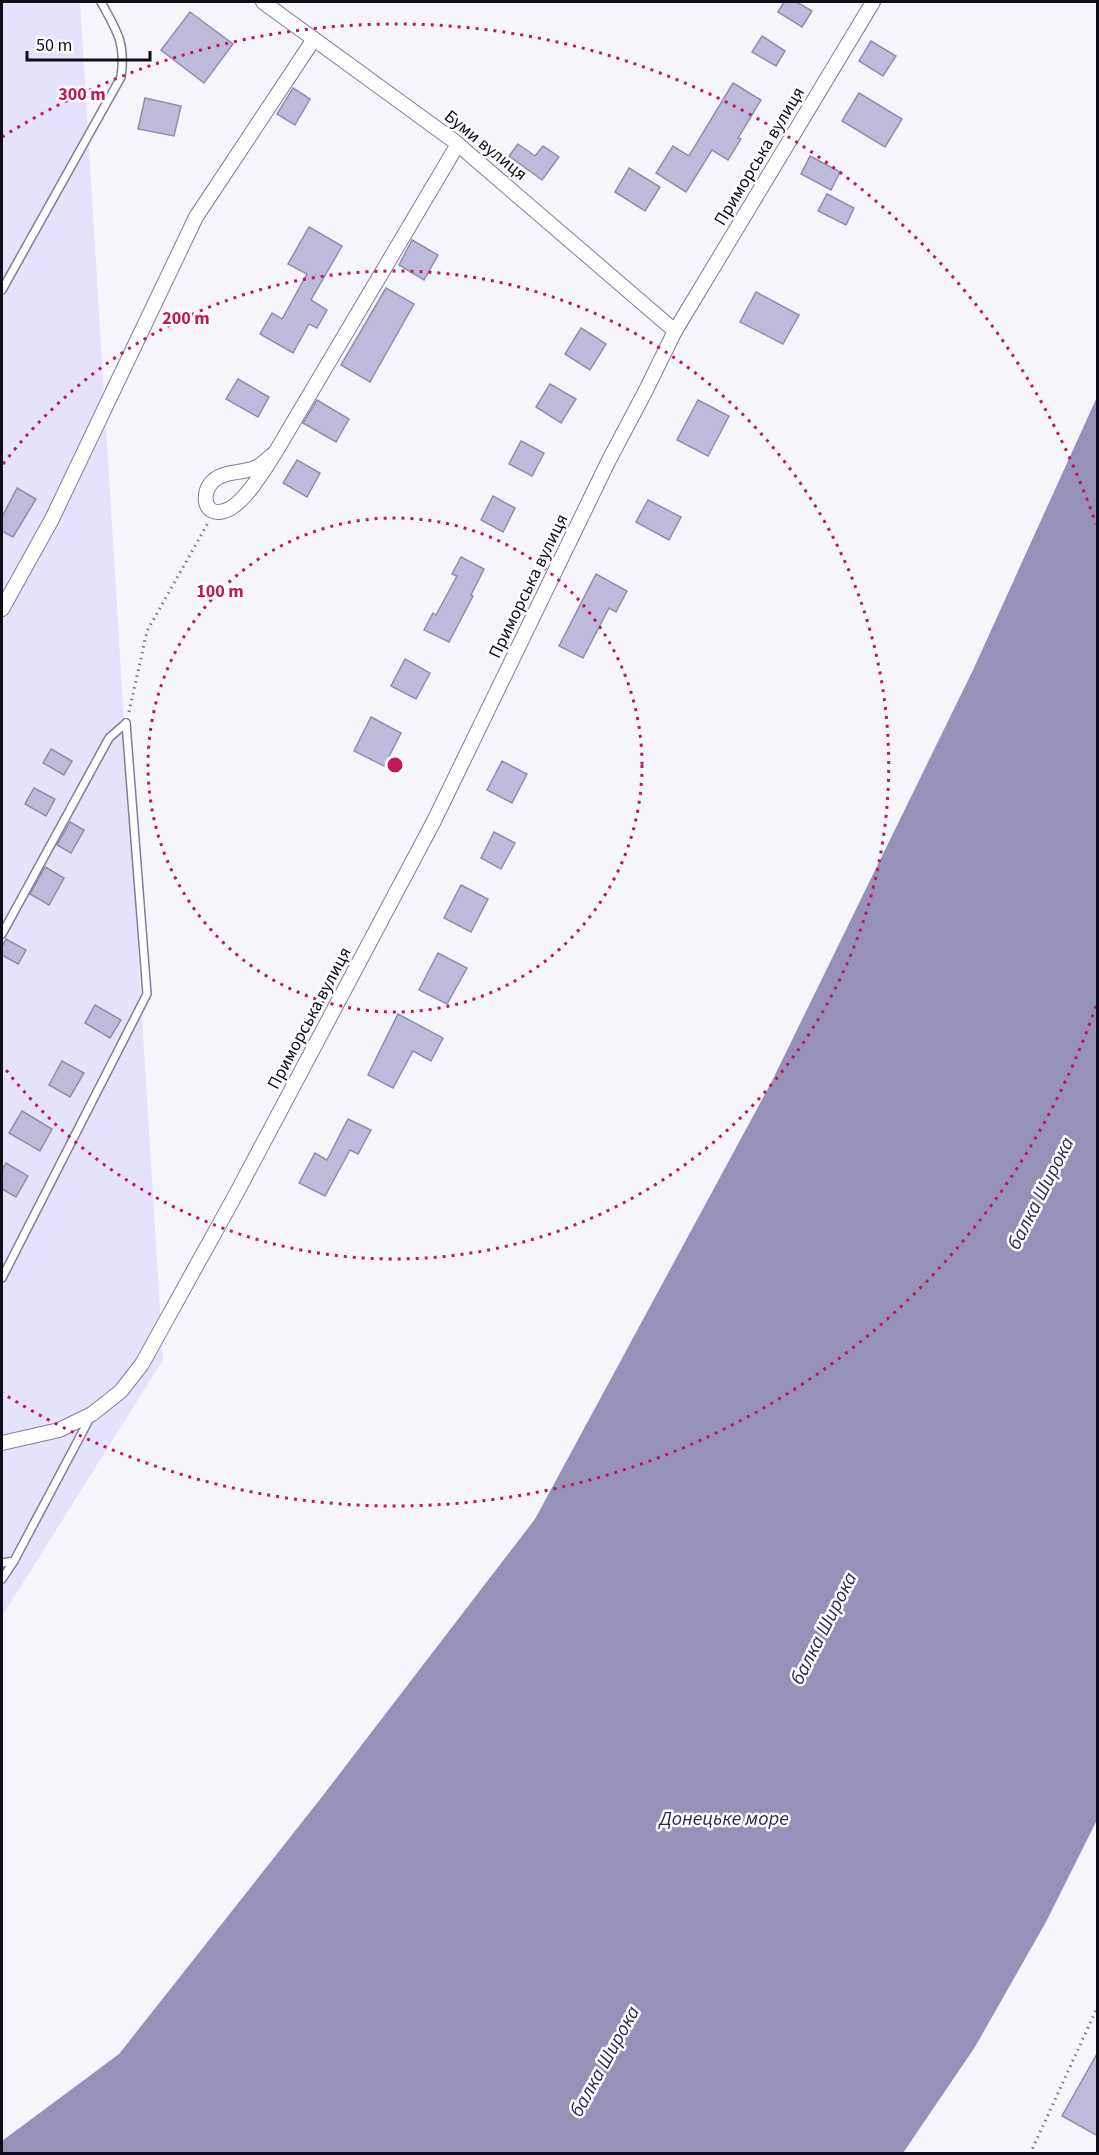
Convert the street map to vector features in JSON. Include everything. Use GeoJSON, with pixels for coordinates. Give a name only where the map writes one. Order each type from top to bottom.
{"type":"FeatureCollection","features":[{"type":"Feature","properties":{"kind":"street","name":"Буми вулиця"},"geometry":{"type":"LineString","coordinates":[[263,2],[458,144],[675,331]]}},
{"type":"Feature","properties":{"kind":"street","name":"Приморська вулиця"},"geometry":{"type":"LineString","coordinates":[[2,1443],[59,1430],[92,1414],[121,1391],[142,1364],[235,1196],[434,821],[609,460],[675,331],[873,2]]}},
{"type":"Feature","properties":{"kind":"street"},"geometry":{"type":"LineString","coordinates":[[2,609],[52,519],[196,217],[314,39]]}},
{"type":"Feature","properties":{"kind":"street"},"geometry":{"type":"LineString","coordinates":[[275,453],[257,467],[225,473],[213,481],[206,490],[205,502],[209,508],[214,511],[224,511],[242,499],[262,474],[275,453],[458,144]]}},
{"type":"Feature","properties":{"kind":"lane"},"geometry":{"type":"LineString","coordinates":[[2,290],[121,77],[124,57],[119,33],[101,2]]}},
{"type":"Feature","properties":{"kind":"lane"},"geometry":{"type":"LineString","coordinates":[[2,934],[109,738],[126,723]]}},
{"type":"Feature","properties":{"kind":"lane"},"geometry":{"type":"LineString","coordinates":[[2,1278],[147,994],[126,723]]}},
{"type":"Feature","properties":{"kind":"lane"},"geometry":{"type":"LineString","coordinates":[[2,1580],[92,1414]]}},
{"type":"Feature","properties":{"kind":"lane"},"geometry":{"type":"LineString","coordinates":[[2,1563],[14,1561]]}},
{"type":"Feature","properties":{"kind":"path"},"geometry":{"type":"LineString","coordinates":[[126,723],[147,631],[214,511]]}},
{"type":"Feature","properties":{"kind":"path"},"geometry":{"type":"LineString","coordinates":[[1030,2154],[1098,2006]]}},
{"type":"Feature","properties":{"kind":"shaded area"},"geometry":{"type":"Polygon","coordinates":[[[2,2],[80,2],[163,1360],[2,1616],[2,2]]]}},
{"type":"Feature","properties":{"kind":"water","name":"Донецьке море"},"geometry":{"type":"Polygon","coordinates":[[[1097,397],[1097,1820],[1046,1922],[975,2047],[903,2153],[2,2153],[2,2141],[119,2054],[321,1798],[535,1519],[771,1083],[973,670],[1097,397]]]}},
{"type":"Feature","properties":{"kind":"building"},"geometry":{"type":"Polygon","coordinates":[[[784,2],[797,2],[812,11],[802,27],[778,12],[784,2]]]}},
{"type":"Feature","properties":{"kind":"building"},"geometry":{"type":"Polygon","coordinates":[[[190,12],[233,44],[204,83],[161,50],[190,12]]]}},
{"type":"Feature","properties":{"kind":"building"},"geometry":{"type":"Polygon","coordinates":[[[762,36],[785,51],[776,66],[752,52],[762,36]]]}},
{"type":"Feature","properties":{"kind":"building"},"geometry":{"type":"Polygon","coordinates":[[[871,41],[896,56],[883,76],[859,61],[871,41]]]}},
{"type":"Feature","properties":{"kind":"building"},"geometry":{"type":"Polygon","coordinates":[[[733,83],[761,100],[738,138],[741,139],[728,160],[712,150],[686,192],[656,173],[673,146],[689,156],[733,83]]]}},
{"type":"Feature","properties":{"kind":"building"},"geometry":{"type":"Polygon","coordinates":[[[293,88],[310,99],[295,125],[277,114],[293,88]]]}},
{"type":"Feature","properties":{"kind":"building"},"geometry":{"type":"Polygon","coordinates":[[[859,93],[902,119],[885,147],[842,121],[859,93]]]}},
{"type":"Feature","properties":{"kind":"building"},"geometry":{"type":"Polygon","coordinates":[[[145,98],[181,106],[174,136],[138,129],[145,98]]]}},
{"type":"Feature","properties":{"kind":"building"},"geometry":{"type":"Polygon","coordinates":[[[518,144],[535,156],[543,146],[559,157],[542,180],[509,156],[518,144]]]}},
{"type":"Feature","properties":{"kind":"building"},"geometry":{"type":"Polygon","coordinates":[[[810,156],[840,172],[831,190],[801,174],[810,156]]]}},
{"type":"Feature","properties":{"kind":"building"},"geometry":{"type":"Polygon","coordinates":[[[629,168],[660,187],[645,211],[615,192],[629,168]]]}},
{"type":"Feature","properties":{"kind":"building"},"geometry":{"type":"Polygon","coordinates":[[[827,194],[854,208],[846,225],[818,211],[827,194]]]}},
{"type":"Feature","properties":{"kind":"building"},"geometry":{"type":"Polygon","coordinates":[[[309,227],[342,246],[311,300],[327,310],[317,328],[309,324],[293,353],[260,334],[272,313],[282,319],[307,274],[288,264],[309,227]]]}},
{"type":"Feature","properties":{"kind":"building"},"geometry":{"type":"Polygon","coordinates":[[[412,240],[438,255],[424,280],[399,265],[412,240]]]}},
{"type":"Feature","properties":{"kind":"building"},"geometry":{"type":"Polygon","coordinates":[[[386,288],[414,304],[370,382],[341,365],[386,288]]]}},
{"type":"Feature","properties":{"kind":"building"},"geometry":{"type":"Polygon","coordinates":[[[756,292],[799,315],[783,344],[740,322],[756,292]]]}},
{"type":"Feature","properties":{"kind":"building"},"geometry":{"type":"Polygon","coordinates":[[[581,328],[606,344],[590,370],[565,354],[581,328]]]}},
{"type":"Feature","properties":{"kind":"building"},"geometry":{"type":"Polygon","coordinates":[[[238,379],[269,397],[258,417],[226,399],[238,379]]]}},
{"type":"Feature","properties":{"kind":"building"},"geometry":{"type":"Polygon","coordinates":[[[550,384],[576,399],[561,423],[536,407],[550,384]]]}},
{"type":"Feature","properties":{"kind":"building"},"geometry":{"type":"Polygon","coordinates":[[[317,400],[349,419],[336,442],[303,423],[317,400]]]}},
{"type":"Feature","properties":{"kind":"building"},"geometry":{"type":"Polygon","coordinates":[[[698,400],[729,416],[708,456],[677,440],[698,400]]]}},
{"type":"Feature","properties":{"kind":"building"},"geometry":{"type":"Polygon","coordinates":[[[521,441],[544,453],[532,476],[509,464],[521,441]]]}},
{"type":"Feature","properties":{"kind":"building"},"geometry":{"type":"Polygon","coordinates":[[[297,460],[320,473],[307,497],[283,483],[297,460]]]}},
{"type":"Feature","properties":{"kind":"building"},"geometry":{"type":"Polygon","coordinates":[[[17,488],[36,499],[13,537],[2,531],[2,517],[17,488]]]}},
{"type":"Feature","properties":{"kind":"building"},"geometry":{"type":"Polygon","coordinates":[[[493,496],[515,508],[503,532],[481,520],[493,496]]]}},
{"type":"Feature","properties":{"kind":"building"},"geometry":{"type":"Polygon","coordinates":[[[648,500],[681,517],[669,540],[636,522],[648,500]]]}},
{"type":"Feature","properties":{"kind":"building"},"geometry":{"type":"Polygon","coordinates":[[[461,557],[484,569],[449,642],[424,630],[433,613],[436,615],[457,576],[452,574],[461,557]]]}},
{"type":"Feature","properties":{"kind":"building"},"geometry":{"type":"Polygon","coordinates":[[[596,574],[627,591],[616,612],[609,608],[583,658],[559,646],[596,574]]]}},
{"type":"Feature","properties":{"kind":"building"},"geometry":{"type":"Polygon","coordinates":[[[405,659],[430,673],[416,699],[391,686],[405,659]]]}},
{"type":"Feature","properties":{"kind":"building"},"geometry":{"type":"Polygon","coordinates":[[[371,717],[401,733],[384,766],[354,751],[371,717]]]}},
{"type":"Feature","properties":{"kind":"building"},"geometry":{"type":"Polygon","coordinates":[[[51,749],[72,761],[64,775],[43,763],[51,749]]]}},
{"type":"Feature","properties":{"kind":"building"},"geometry":{"type":"Polygon","coordinates":[[[502,761],[527,774],[512,803],[487,790],[502,761]]]}},
{"type":"Feature","properties":{"kind":"building"},"geometry":{"type":"Polygon","coordinates":[[[34,788],[55,799],[46,816],[25,804],[34,788]]]}},
{"type":"Feature","properties":{"kind":"building"},"geometry":{"type":"Polygon","coordinates":[[[70,822],[84,830],[71,853],[57,845],[70,822]]]}},
{"type":"Feature","properties":{"kind":"building"},"geometry":{"type":"Polygon","coordinates":[[[494,832],[515,843],[501,869],[481,858],[494,832]]]}},
{"type":"Feature","properties":{"kind":"building"},"geometry":{"type":"Polygon","coordinates":[[[45,867],[64,878],[49,905],[30,894],[45,867]]]}},
{"type":"Feature","properties":{"kind":"building"},"geometry":{"type":"Polygon","coordinates":[[[461,885],[488,899],[471,932],[444,918],[461,885]]]}},
{"type":"Feature","properties":{"kind":"building"},"geometry":{"type":"Polygon","coordinates":[[[6,939],[26,950],[18,964],[2,955],[2,947],[6,939]]]}},
{"type":"Feature","properties":{"kind":"building"},"geometry":{"type":"Polygon","coordinates":[[[438,953],[467,968],[447,1004],[419,990],[438,953]]]}},
{"type":"Feature","properties":{"kind":"building"},"geometry":{"type":"Polygon","coordinates":[[[95,1005],[121,1020],[110,1038],[85,1023],[95,1005]]]}},
{"type":"Feature","properties":{"kind":"building"},"geometry":{"type":"Polygon","coordinates":[[[398,1014],[443,1038],[431,1061],[413,1051],[393,1088],[368,1075],[398,1014]]]}},
{"type":"Feature","properties":{"kind":"building"},"geometry":{"type":"Polygon","coordinates":[[[62,1061],[84,1073],[70,1097],[49,1085],[62,1061]]]}},
{"type":"Feature","properties":{"kind":"building"},"geometry":{"type":"Polygon","coordinates":[[[22,1111],[52,1129],[40,1151],[9,1133],[22,1111]]]}},
{"type":"Feature","properties":{"kind":"building"},"geometry":{"type":"Polygon","coordinates":[[[348,1119],[371,1130],[358,1154],[350,1150],[325,1196],[299,1183],[315,1153],[327,1160],[348,1119]]]}},
{"type":"Feature","properties":{"kind":"building"},"geometry":{"type":"Polygon","coordinates":[[[6,1163],[28,1176],[16,1197],[2,1189],[2,1170],[6,1163]]]}},
{"type":"Feature","properties":{"kind":"building"},"geometry":{"type":"Polygon","coordinates":[[[1098,2052],[1098,2136],[1062,2116],[1098,2052]]]}},
{"type":"Feature","properties":{"kind":"water label","name":"балка Широка"},"geometry":{"type":"Point","coordinates":[1040,1193]}},
{"type":"Feature","properties":{"kind":"water label","name":"балка Широка"},"geometry":{"type":"Point","coordinates":[823,1628]}},
{"type":"Feature","properties":{"kind":"water label","name":"балка Широка"},"geometry":{"type":"Point","coordinates":[604,2061]}}]}
